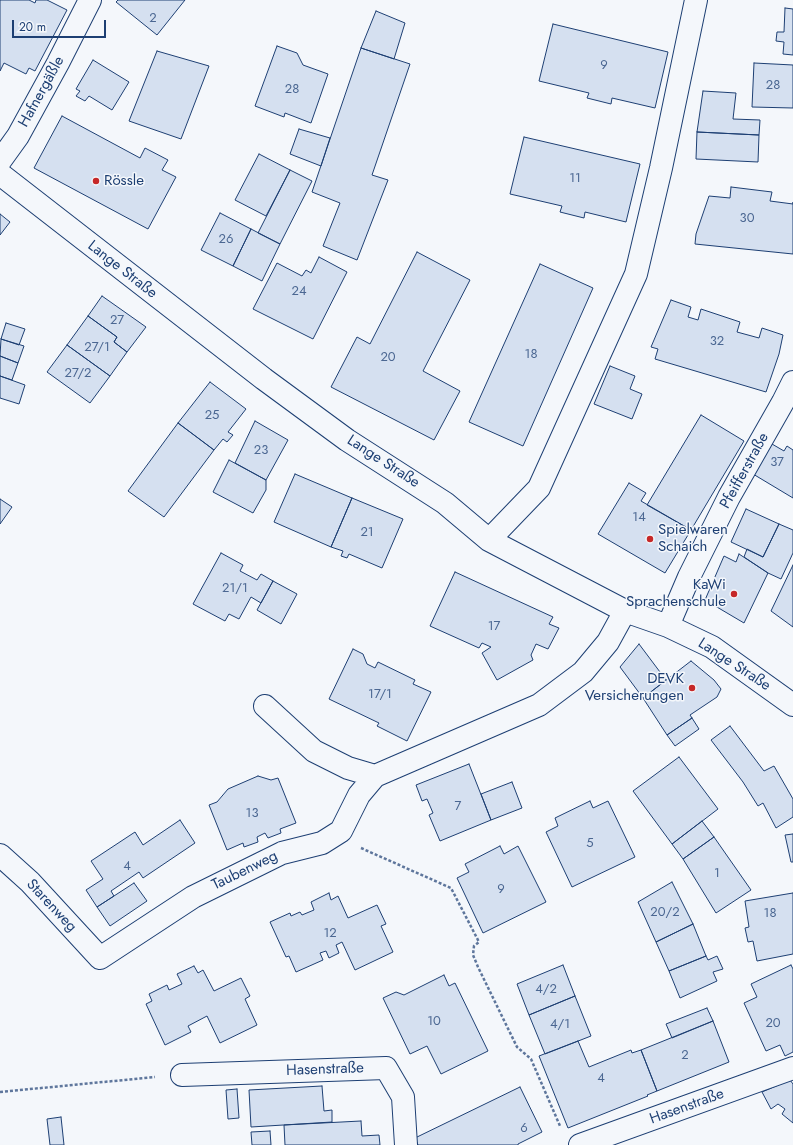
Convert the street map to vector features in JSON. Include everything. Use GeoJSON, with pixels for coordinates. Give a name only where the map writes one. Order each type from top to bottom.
{"type":"FeatureCollection","features":[{"type":"Feature","properties":{"kind":"street","name":"Hafnergäßle"},"geometry":{"type":"LineString","coordinates":[[0,161],[18,136],[90,0]]}},
{"type":"Feature","properties":{"kind":"street"},"geometry":{"type":"LineString","coordinates":[[489,540],[539,488],[636,274],[661,168],[696,0]]}},
{"type":"Feature","properties":{"kind":"street","name":"Lange Straße"},"geometry":{"type":"LineString","coordinates":[[0,174],[264,379],[347,440],[445,503],[489,540],[625,611],[668,626],[712,647],[792,703]]}},
{"type":"Feature","properties":{"kind":"street","name":"Pfeifferstraße"},"geometry":{"type":"LineString","coordinates":[[668,626],[689,577],[729,496],[784,402],[793,382]]}},
{"type":"Feature","properties":{"kind":"street"},"geometry":{"type":"LineString","coordinates":[[341,831],[359,795],[375,776],[539,705],[583,672],[608,642],[625,611]]}},
{"type":"Feature","properties":{"kind":"street"},"geometry":{"type":"LineString","coordinates":[[265,706],[314,752],[348,768],[375,776]]}},
{"type":"Feature","properties":{"kind":"street","name":"Taubenweg"},"geometry":{"type":"LineString","coordinates":[[100,958],[199,894],[282,853],[322,843],[341,831]]}},
{"type":"Feature","properties":{"kind":"street","name":"Starenweg"},"geometry":{"type":"LineString","coordinates":[[0,855],[30,882],[100,958]]}},
{"type":"Feature","properties":{"kind":"street","name":"Hasenstraße"},"geometry":{"type":"LineString","coordinates":[[182,1075],[386,1068],[403,1097],[406,1145]]}},
{"type":"Feature","properties":{"kind":"street","name":"Hasenstraße"},"geometry":{"type":"LineString","coordinates":[[580,1145],[793,1068]]}},
{"type":"Feature","properties":{"kind":"path"},"geometry":{"type":"LineString","coordinates":[[341,831],[362,849],[451,888],[480,942],[474,946],[473,955],[478,967],[517,1047],[531,1059],[562,1131]]}},
{"type":"Feature","properties":{"kind":"path"},"geometry":{"type":"LineString","coordinates":[[0,1092],[182,1075]]}},
{"type":"Feature","properties":{"kind":"building"},"geometry":{"type":"Polygon","coordinates":[[[0,0],[29,0],[35,3],[36,0],[47,0],[67,10],[35,71],[29,68],[26,74],[4,63],[0,71],[0,0]]]}},
{"type":"Feature","properties":{"kind":"building"},"geometry":{"type":"Polygon","coordinates":[[[118,0],[185,0],[157,35],[116,2],[118,0]]]}},
{"type":"Feature","properties":{"kind":"building"},"geometry":{"type":"Polygon","coordinates":[[[785,8],[793,9],[793,55],[783,54],[784,42],[776,41],[777,32],[784,32],[785,8]]]}},
{"type":"Feature","properties":{"kind":"building"},"geometry":{"type":"Polygon","coordinates":[[[376,11],[405,23],[394,59],[361,48],[376,11]]]}},
{"type":"Feature","properties":{"kind":"building"},"geometry":{"type":"Polygon","coordinates":[[[553,24],[668,52],[655,108],[612,98],[611,104],[587,98],[589,93],[539,81],[553,24]]]}},
{"type":"Feature","properties":{"kind":"building"},"geometry":{"type":"Polygon","coordinates":[[[277,46],[297,53],[303,65],[328,74],[311,123],[285,113],[284,117],[255,106],[277,46]]]}},
{"type":"Feature","properties":{"kind":"building"},"geometry":{"type":"Polygon","coordinates":[[[361,48],[410,64],[372,175],[388,180],[357,260],[323,246],[340,203],[312,192],[361,48]]]}},
{"type":"Feature","properties":{"kind":"building"},"geometry":{"type":"Polygon","coordinates":[[[157,51],[209,66],[181,139],[129,121],[157,51]]]}},
{"type":"Feature","properties":{"kind":"building"},"geometry":{"type":"Polygon","coordinates":[[[93,60],[129,82],[112,110],[89,96],[85,101],[76,96],[80,91],[76,89],[93,60]]]}},
{"type":"Feature","properties":{"kind":"building"},"geometry":{"type":"Polygon","coordinates":[[[754,63],[793,65],[793,108],[752,107],[754,63]]]}},
{"type":"Feature","properties":{"kind":"building"},"geometry":{"type":"Polygon","coordinates":[[[703,91],[736,93],[733,119],[760,120],[759,135],[697,132],[703,91]]]}},
{"type":"Feature","properties":{"kind":"building"},"geometry":{"type":"Polygon","coordinates":[[[62,116],[140,158],[145,148],[168,160],[162,170],[176,177],[148,229],[34,168],[62,116]]]}},
{"type":"Feature","properties":{"kind":"building"},"geometry":{"type":"Polygon","coordinates":[[[299,129],[330,138],[321,166],[290,154],[299,129]]]}},
{"type":"Feature","properties":{"kind":"building"},"geometry":{"type":"Polygon","coordinates":[[[697,132],[759,135],[758,162],[696,159],[697,132]]]}},
{"type":"Feature","properties":{"kind":"building"},"geometry":{"type":"Polygon","coordinates":[[[524,137],[640,164],[626,222],[585,212],[584,218],[560,212],[562,206],[510,194],[524,137]]]}},
{"type":"Feature","properties":{"kind":"building"},"geometry":{"type":"Polygon","coordinates":[[[259,154],[290,170],[266,216],[235,200],[259,154]]]}},
{"type":"Feature","properties":{"kind":"building"},"geometry":{"type":"Polygon","coordinates":[[[290,170],[312,181],[280,244],[258,233],[290,170]]]}},
{"type":"Feature","properties":{"kind":"building"},"geometry":{"type":"Polygon","coordinates":[[[731,187],[772,192],[770,201],[793,204],[793,254],[695,244],[696,234],[709,196],[730,198],[731,187]]]}},
{"type":"Feature","properties":{"kind":"building"},"geometry":{"type":"Polygon","coordinates":[[[220,213],[251,229],[233,266],[201,250],[220,213]]]}},
{"type":"Feature","properties":{"kind":"building"},"geometry":{"type":"Polygon","coordinates":[[[0,214],[10,222],[0,235],[0,214]]]}},
{"type":"Feature","properties":{"kind":"building"},"geometry":{"type":"Polygon","coordinates":[[[251,229],[280,244],[262,281],[233,266],[251,229]]]}},
{"type":"Feature","properties":{"kind":"building"},"geometry":{"type":"Polygon","coordinates":[[[417,252],[470,280],[423,371],[460,391],[434,440],[331,387],[357,337],[370,344],[417,252]]]}},
{"type":"Feature","properties":{"kind":"building"},"geometry":{"type":"Polygon","coordinates":[[[319,257],[347,272],[313,339],[253,309],[277,263],[302,276],[306,270],[311,273],[319,257]]]}},
{"type":"Feature","properties":{"kind":"building"},"geometry":{"type":"Polygon","coordinates":[[[540,264],[593,288],[523,446],[469,422],[540,264]]]}},
{"type":"Feature","properties":{"kind":"building"},"geometry":{"type":"Polygon","coordinates":[[[102,296],[146,327],[127,352],[114,342],[117,337],[88,316],[102,296]]]}},
{"type":"Feature","properties":{"kind":"building"},"geometry":{"type":"Polygon","coordinates":[[[671,300],[691,307],[688,317],[698,320],[701,309],[740,322],[737,332],[759,338],[762,328],[783,335],[779,354],[766,392],[655,359],[658,349],[651,347],[671,300]]]}},
{"type":"Feature","properties":{"kind":"building"},"geometry":{"type":"Polygon","coordinates":[[[88,316],[117,337],[114,342],[127,352],[110,376],[67,345],[88,316]]]}},
{"type":"Feature","properties":{"kind":"building"},"geometry":{"type":"Polygon","coordinates":[[[6,323],[25,329],[19,345],[1,339],[6,323]]]}},
{"type":"Feature","properties":{"kind":"building"},"geometry":{"type":"Polygon","coordinates":[[[1,339],[24,346],[18,363],[0,356],[1,339]]]}},
{"type":"Feature","properties":{"kind":"building"},"geometry":{"type":"Polygon","coordinates":[[[67,345],[110,376],[90,403],[47,372],[67,345]]]}},
{"type":"Feature","properties":{"kind":"building"},"geometry":{"type":"Polygon","coordinates":[[[0,356],[18,363],[12,380],[0,376],[0,356]]]}},
{"type":"Feature","properties":{"kind":"building"},"geometry":{"type":"Polygon","coordinates":[[[610,366],[635,376],[630,389],[642,394],[632,419],[594,404],[610,366]]]}},
{"type":"Feature","properties":{"kind":"building"},"geometry":{"type":"Polygon","coordinates":[[[0,376],[25,385],[19,404],[0,398],[0,376]]]}},
{"type":"Feature","properties":{"kind":"building"},"geometry":{"type":"Polygon","coordinates":[[[210,382],[246,409],[228,432],[233,435],[227,442],[223,439],[214,450],[178,423],[210,382]]]}},
{"type":"Feature","properties":{"kind":"building"},"geometry":{"type":"Polygon","coordinates":[[[701,415],[744,441],[691,530],[647,505],[701,415]]]}},
{"type":"Feature","properties":{"kind":"building"},"geometry":{"type":"Polygon","coordinates":[[[255,421],[288,440],[266,480],[235,463],[255,421]]]}},
{"type":"Feature","properties":{"kind":"building"},"geometry":{"type":"Polygon","coordinates":[[[178,423],[214,450],[164,517],[128,491],[178,423]]]}},
{"type":"Feature","properties":{"kind":"building"},"geometry":{"type":"Polygon","coordinates":[[[772,444],[784,451],[787,446],[793,450],[793,498],[753,474],[772,444]]]}},
{"type":"Feature","properties":{"kind":"building"},"geometry":{"type":"Polygon","coordinates":[[[229,460],[266,480],[266,490],[253,513],[213,492],[229,460]]]}},
{"type":"Feature","properties":{"kind":"building"},"geometry":{"type":"Polygon","coordinates":[[[295,474],[352,498],[331,547],[274,522],[295,474]]]}},
{"type":"Feature","properties":{"kind":"building"},"geometry":{"type":"Polygon","coordinates":[[[629,483],[646,493],[641,501],[691,530],[665,573],[598,534],[629,483]]]}},
{"type":"Feature","properties":{"kind":"building"},"geometry":{"type":"Polygon","coordinates":[[[352,498],[403,519],[382,568],[349,554],[347,558],[341,556],[343,551],[331,547],[352,498]]]}},
{"type":"Feature","properties":{"kind":"building"},"geometry":{"type":"Polygon","coordinates":[[[0,499],[12,507],[0,524],[0,499]]]}},
{"type":"Feature","properties":{"kind":"building"},"geometry":{"type":"Polygon","coordinates":[[[746,509],[779,524],[763,557],[731,542],[746,509]]]}},
{"type":"Feature","properties":{"kind":"building"},"geometry":{"type":"Polygon","coordinates":[[[779,524],[793,530],[793,553],[781,579],[768,573],[744,557],[747,549],[763,557],[779,524]]]}},
{"type":"Feature","properties":{"kind":"building"},"geometry":{"type":"Polygon","coordinates":[[[221,553],[243,565],[240,571],[257,580],[261,574],[273,581],[261,603],[251,597],[239,619],[229,614],[225,621],[193,604],[221,553]]]}},
{"type":"Feature","properties":{"kind":"building"},"geometry":{"type":"Polygon","coordinates":[[[739,554],[768,573],[744,623],[705,600],[724,556],[736,562],[739,554]]]}},
{"type":"Feature","properties":{"kind":"building"},"geometry":{"type":"Polygon","coordinates":[[[793,565],[793,627],[771,611],[793,565]]]}},
{"type":"Feature","properties":{"kind":"building"},"geometry":{"type":"Polygon","coordinates":[[[455,572],[553,617],[549,624],[559,628],[548,649],[536,644],[531,655],[533,660],[497,680],[482,653],[491,647],[482,643],[479,648],[430,626],[455,572]]]}},
{"type":"Feature","properties":{"kind":"building"},"geometry":{"type":"Polygon","coordinates":[[[273,581],[297,594],[281,624],[257,610],[273,581]]]}},
{"type":"Feature","properties":{"kind":"building"},"geometry":{"type":"Polygon","coordinates":[[[639,644],[666,680],[643,698],[620,667],[639,644]]]}},
{"type":"Feature","properties":{"kind":"building"},"geometry":{"type":"Polygon","coordinates":[[[353,649],[363,654],[367,664],[375,668],[378,662],[415,680],[413,684],[431,692],[407,741],[377,726],[379,723],[329,699],[353,649]]]}},
{"type":"Feature","properties":{"kind":"building"},"geometry":{"type":"Polygon","coordinates":[[[691,661],[714,680],[721,689],[717,697],[690,715],[692,718],[667,735],[643,698],[691,661]]]}},
{"type":"Feature","properties":{"kind":"building"},"geometry":{"type":"Polygon","coordinates":[[[692,718],[699,729],[675,746],[667,735],[692,718]]]}},
{"type":"Feature","properties":{"kind":"building"},"geometry":{"type":"Polygon","coordinates":[[[730,726],[764,771],[774,766],[793,799],[793,817],[776,828],[763,803],[758,806],[743,782],[711,740],[730,726]]]}},
{"type":"Feature","properties":{"kind":"building"},"geometry":{"type":"Polygon","coordinates":[[[679,757],[718,809],[672,844],[633,791],[679,757]]]}},
{"type":"Feature","properties":{"kind":"building"},"geometry":{"type":"Polygon","coordinates":[[[469,764],[491,820],[440,841],[429,815],[433,813],[427,799],[422,801],[416,785],[469,764]]]}},
{"type":"Feature","properties":{"kind":"building"},"geometry":{"type":"Polygon","coordinates":[[[258,776],[271,780],[278,778],[296,823],[280,829],[281,833],[268,838],[265,833],[257,837],[258,842],[244,847],[243,843],[227,850],[209,805],[217,802],[228,789],[258,776]]]}},
{"type":"Feature","properties":{"kind":"building"},"geometry":{"type":"Polygon","coordinates":[[[512,782],[522,808],[491,820],[481,794],[512,782]]]}},
{"type":"Feature","properties":{"kind":"building"},"geometry":{"type":"Polygon","coordinates":[[[590,801],[593,808],[608,801],[635,857],[572,887],[546,832],[558,826],[555,818],[590,801]]]}},
{"type":"Feature","properties":{"kind":"building"},"geometry":{"type":"Polygon","coordinates":[[[180,820],[195,843],[143,878],[139,872],[111,891],[114,896],[97,907],[86,890],[103,879],[91,861],[135,832],[143,845],[180,820]]]}},
{"type":"Feature","properties":{"kind":"building"},"geometry":{"type":"Polygon","coordinates":[[[702,821],[714,837],[683,859],[672,844],[702,821]]]}},
{"type":"Feature","properties":{"kind":"building"},"geometry":{"type":"Polygon","coordinates":[[[793,834],[793,862],[791,862],[785,835],[793,834]]]}},
{"type":"Feature","properties":{"kind":"building"},"geometry":{"type":"Polygon","coordinates":[[[714,837],[751,890],[716,913],[683,859],[714,837]]]}},
{"type":"Feature","properties":{"kind":"building"},"geometry":{"type":"Polygon","coordinates":[[[500,846],[504,854],[518,846],[546,902],[483,933],[457,878],[469,872],[465,864],[500,846]]]}},
{"type":"Feature","properties":{"kind":"building"},"geometry":{"type":"Polygon","coordinates":[[[672,882],[693,924],[656,942],[638,902],[672,882]]]}},
{"type":"Feature","properties":{"kind":"building"},"geometry":{"type":"Polygon","coordinates":[[[134,883],[147,901],[110,926],[97,907],[134,883]]]}},
{"type":"Feature","properties":{"kind":"building"},"geometry":{"type":"Polygon","coordinates":[[[329,893],[331,900],[338,896],[348,918],[377,905],[386,924],[381,926],[393,952],[355,970],[342,942],[336,945],[339,953],[329,958],[326,951],[320,953],[323,960],[296,972],[289,956],[286,957],[270,922],[290,913],[291,916],[300,912],[302,915],[314,910],[311,902],[329,893]]]}},
{"type":"Feature","properties":{"kind":"building"},"geometry":{"type":"Polygon","coordinates":[[[793,893],[793,954],[757,961],[753,941],[748,942],[745,928],[749,927],[745,901],[793,893]]]}},
{"type":"Feature","properties":{"kind":"building"},"geometry":{"type":"Polygon","coordinates":[[[693,924],[706,956],[669,971],[656,942],[693,924]]]}},
{"type":"Feature","properties":{"kind":"building"},"geometry":{"type":"Polygon","coordinates":[[[706,956],[708,960],[717,956],[723,969],[713,972],[717,981],[680,998],[669,971],[706,956]]]}},
{"type":"Feature","properties":{"kind":"building"},"geometry":{"type":"Polygon","coordinates":[[[563,965],[575,996],[529,1015],[517,984],[563,965]]]}},
{"type":"Feature","properties":{"kind":"building"},"geometry":{"type":"Polygon","coordinates":[[[791,965],[793,969],[793,1052],[785,1056],[780,1045],[766,1051],[744,1003],[757,997],[751,984],[791,965]]]}},
{"type":"Feature","properties":{"kind":"building"},"geometry":{"type":"Polygon","coordinates":[[[194,966],[198,973],[203,970],[214,991],[241,978],[250,996],[245,999],[257,1025],[220,1043],[207,1016],[188,1026],[191,1032],[165,1045],[146,1004],[152,1001],[149,994],[167,985],[169,990],[182,984],[177,974],[194,966]]]}},
{"type":"Feature","properties":{"kind":"building"},"geometry":{"type":"Polygon","coordinates":[[[444,975],[449,986],[455,983],[488,1051],[441,1074],[427,1046],[410,1054],[383,998],[396,992],[404,995],[444,975]]]}},
{"type":"Feature","properties":{"kind":"building"},"geometry":{"type":"Polygon","coordinates":[[[575,996],[591,1036],[545,1054],[529,1015],[575,996]]]}},
{"type":"Feature","properties":{"kind":"building"},"geometry":{"type":"Polygon","coordinates":[[[707,1008],[713,1021],[672,1038],[666,1024],[707,1008]]]}},
{"type":"Feature","properties":{"kind":"building"},"geometry":{"type":"Polygon","coordinates":[[[713,1021],[729,1062],[657,1091],[641,1050],[713,1021]]]}},
{"type":"Feature","properties":{"kind":"building"},"geometry":{"type":"Polygon","coordinates":[[[578,1041],[589,1067],[631,1050],[632,1053],[641,1050],[657,1091],[568,1128],[539,1056],[578,1041]]]}},
{"type":"Feature","properties":{"kind":"building"},"geometry":{"type":"Polygon","coordinates":[[[790,1080],[793,1084],[793,1123],[782,1114],[785,1109],[778,1104],[771,1109],[762,1092],[790,1080]]]}},
{"type":"Feature","properties":{"kind":"building"},"geometry":{"type":"Polygon","coordinates":[[[322,1086],[324,1111],[332,1110],[332,1122],[251,1127],[249,1090],[322,1086]]]}},
{"type":"Feature","properties":{"kind":"building"},"geometry":{"type":"Polygon","coordinates":[[[520,1087],[542,1132],[518,1145],[418,1145],[415,1138],[520,1087]]]}},
{"type":"Feature","properties":{"kind":"building"},"geometry":{"type":"Polygon","coordinates":[[[237,1089],[239,1118],[228,1119],[226,1090],[237,1089]]]}},
{"type":"Feature","properties":{"kind":"building"},"geometry":{"type":"Polygon","coordinates":[[[61,1117],[64,1145],[50,1145],[47,1119],[61,1117]]]}},
{"type":"Feature","properties":{"kind":"building"},"geometry":{"type":"Polygon","coordinates":[[[361,1121],[362,1136],[379,1135],[380,1145],[285,1145],[284,1125],[361,1121]]]}},
{"type":"Feature","properties":{"kind":"building"},"geometry":{"type":"Polygon","coordinates":[[[270,1131],[271,1145],[252,1145],[251,1132],[270,1131]]]}},
{"type":"Feature","properties":{"kind":"place","name":"Rössle"},"geometry":{"type":"Point","coordinates":[96,181]}},
{"type":"Feature","properties":{"kind":"place","name":"Spielwaren Schaich"},"geometry":{"type":"Point","coordinates":[650,539]}},
{"type":"Feature","properties":{"kind":"place","name":"KaWi Sprachenschule"},"geometry":{"type":"Point","coordinates":[734,594]}},
{"type":"Feature","properties":{"kind":"place","name":"DEVK Versicherungen"},"geometry":{"type":"Point","coordinates":[692,688]}}]}
